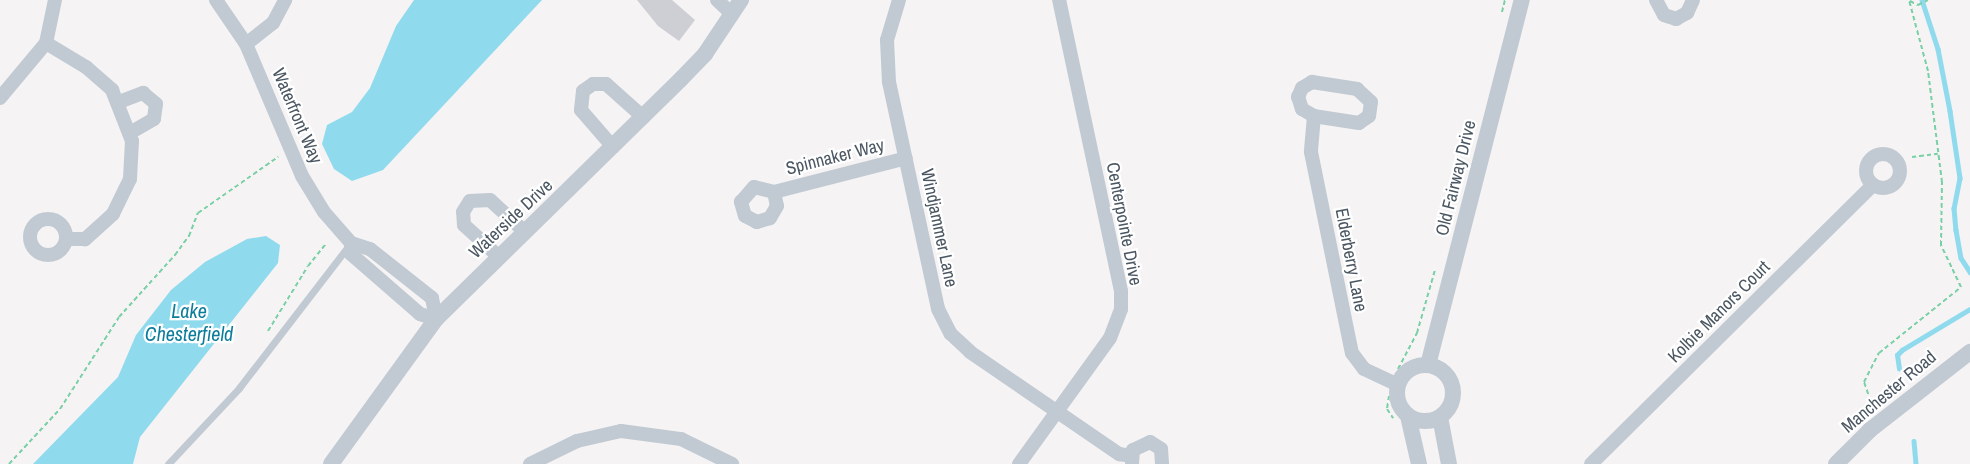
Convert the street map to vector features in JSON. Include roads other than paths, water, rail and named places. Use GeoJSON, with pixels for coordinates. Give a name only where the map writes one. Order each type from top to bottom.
{"type":"FeatureCollection","features":[{"type":"Feature","properties":{"kind":"street"},"geometry":{"type":"LineString","coordinates":[[0,98],[46,43],[55,0]]}},
{"type":"Feature","properties":{"kind":"street","name":"Waterfront Way"},"geometry":{"type":"LineString","coordinates":[[216,0],[246,44],[302,176],[324,212],[351,243],[370,249],[432,298],[436,319],[420,314],[351,255],[351,243]]}},
{"type":"Feature","properties":{"kind":"street"},"geometry":{"type":"LineString","coordinates":[[246,44],[273,23],[285,0]]}},
{"type":"Feature","properties":{"kind":"street"},"geometry":{"type":"LineString","coordinates":[[717,0],[732,14]]}},
{"type":"Feature","properties":{"kind":"street","name":"Waterside Drive"},"geometry":{"type":"LineString","coordinates":[[331,464],[436,319],[498,256],[614,147],[705,54],[741,0]]}},
{"type":"Feature","properties":{"kind":"street","name":"Windjammer Lane"},"geometry":{"type":"LineString","coordinates":[[899,0],[887,40],[887,59],[938,309],[951,334],[970,352],[1131,460]]}},
{"type":"Feature","properties":{"kind":"street","name":"Centerpointe Drive"},"geometry":{"type":"LineString","coordinates":[[1019,464],[1110,338],[1121,309],[1121,291],[1059,0]]}},
{"type":"Feature","properties":{"kind":"street","name":"Old Fairway Drive"},"geometry":{"type":"LineString","coordinates":[[1428,365],[1522,0]]}},
{"type":"Feature","properties":{"kind":"street"},"geometry":{"type":"LineString","coordinates":[[1656,0],[1664,15],[1676,18],[1687,13],[1693,0]]}},
{"type":"Feature","properties":{"kind":"street"},"geometry":{"type":"LineString","coordinates":[[46,43],[102,79],[119,102],[130,133],[134,161],[123,197],[113,214],[85,239],[66,239]]}},
{"type":"Feature","properties":{"kind":"street"},"geometry":{"type":"LineString","coordinates":[[1312,82],[1357,89],[1371,102],[1369,116],[1359,123],[1314,116],[1302,109],[1298,97],[1302,88],[1312,82]]}},
{"type":"Feature","properties":{"kind":"street"},"geometry":{"type":"LineString","coordinates":[[614,147],[581,110],[583,91],[593,84],[606,84],[643,117]]}},
{"type":"Feature","properties":{"kind":"street"},"geometry":{"type":"LineString","coordinates":[[119,102],[143,93],[156,104],[154,119],[130,133]]}},
{"type":"Feature","properties":{"kind":"street","name":"Elderberry Lane"},"geometry":{"type":"LineString","coordinates":[[1314,116],[1311,152],[1348,341],[1364,369],[1398,385]]}},
{"type":"Feature","properties":{"kind":"street","name":"Spinnaker Way"},"geometry":{"type":"LineString","coordinates":[[774,192],[906,158]]}},
{"type":"Feature","properties":{"kind":"street","name":"Kolbie Manors Court"},"geometry":{"type":"LineString","coordinates":[[1591,464],[1873,186]]}},
{"type":"Feature","properties":{"kind":"street"},"geometry":{"type":"LineString","coordinates":[[498,256],[464,225],[463,212],[470,201],[490,200],[525,232]]}},
{"type":"Feature","properties":{"kind":"street","name":"Manchester Road"},"geometry":{"type":"LineString","coordinates":[[1836,464],[1870,430],[1970,352]]}},
{"type":"Feature","properties":{"kind":"street"},"geometry":{"type":"LineString","coordinates":[[1408,416],[1421,422],[1440,417],[1450,405],[1453,389],[1444,372],[1428,365],[1409,370],[1398,385],[1397,400],[1408,416],[1419,464]]}},
{"type":"Feature","properties":{"kind":"street"},"geometry":{"type":"LineString","coordinates":[[1440,417],[1449,464]]}},
{"type":"Feature","properties":{"kind":"street"},"geometry":{"type":"LineString","coordinates":[[530,464],[578,441],[621,431],[681,439],[732,464]]}},
{"type":"Feature","properties":{"kind":"street"},"geometry":{"type":"LineString","coordinates":[[1131,460],[1137,445],[1150,442],[1161,448],[1162,464]]}},
{"type":"Feature","properties":{"kind":"lane"},"geometry":{"type":"LineString","coordinates":[[168,464],[239,388],[351,243]]}},
{"type":"Feature","properties":{"kind":"water"},"geometry":{"type":"Polygon","coordinates":[[[414,0],[542,0],[383,170],[352,181],[334,169],[322,144],[327,125],[352,112],[370,88],[396,26],[414,0]]]}},
{"type":"Feature","properties":{"kind":"water","name":"Lake Chesterfield"},"geometry":{"type":"Polygon","coordinates":[[[266,236],[280,245],[278,263],[140,437],[133,464],[33,464],[118,377],[136,335],[171,290],[205,262],[247,239],[266,236]]]}},
{"type":"Feature","properties":{"kind":"waterway"},"geometry":{"type":"LineString","coordinates":[[1922,0],[1938,49],[1950,111],[1960,178],[1954,208],[1956,230],[1961,258],[1970,272]]}},
{"type":"Feature","properties":{"kind":"waterway"},"geometry":{"type":"LineString","coordinates":[[1899,369],[1897,355],[1902,350],[1970,309]]}},
{"type":"Feature","properties":{"kind":"waterway"},"geometry":{"type":"LineString","coordinates":[[1914,441],[1916,464]]}}]}
